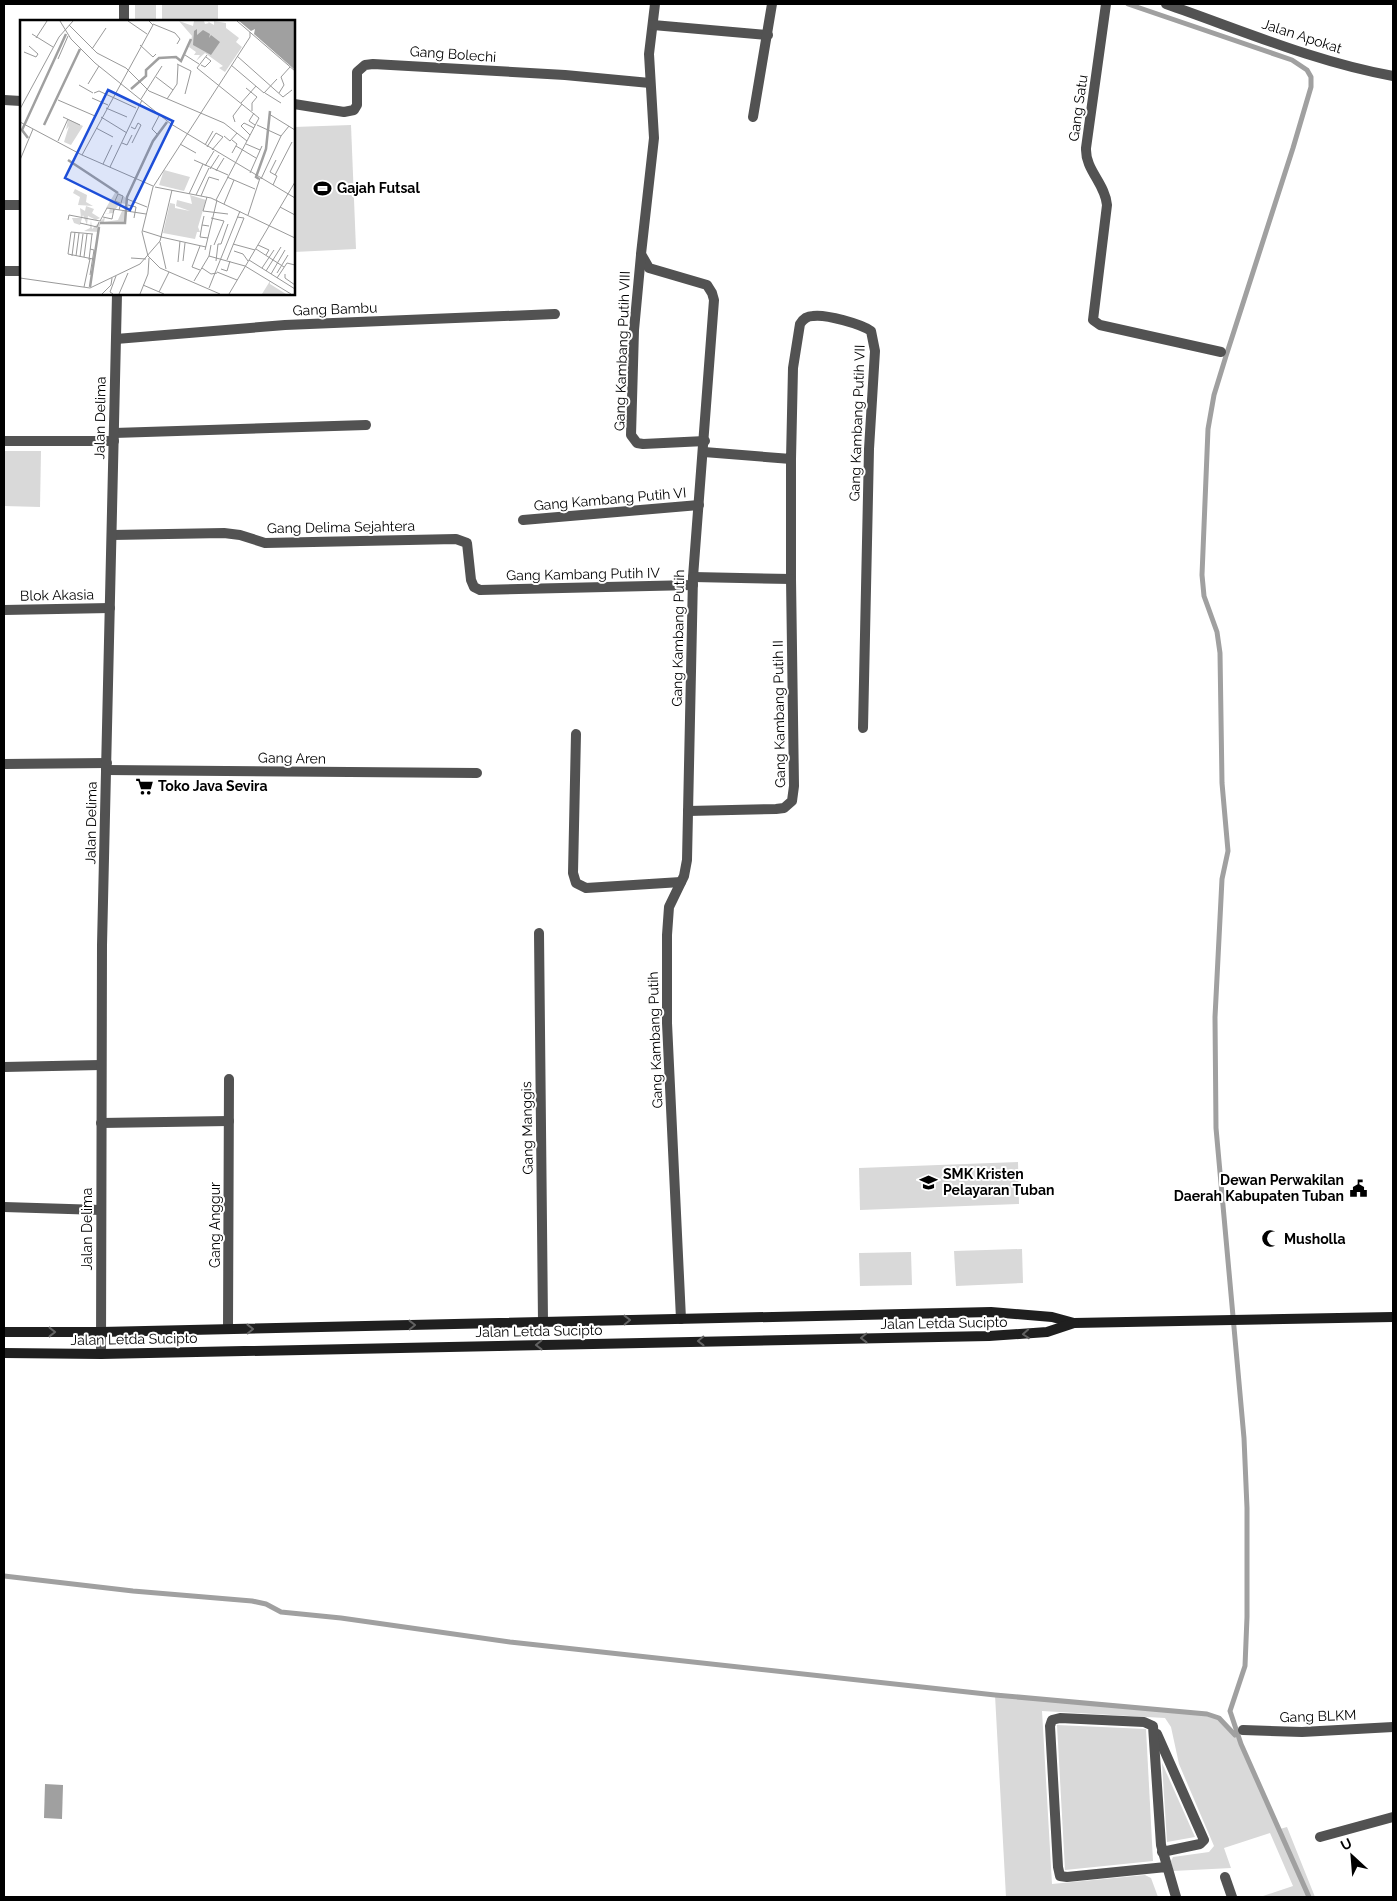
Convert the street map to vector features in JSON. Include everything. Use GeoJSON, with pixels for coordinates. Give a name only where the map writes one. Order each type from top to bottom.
{"type":"FeatureCollection","features":[{"type":"Feature","properties":{"kind":"main road","name":"Jalan Letda Sucipto"},"geometry":{"type":"LineString","coordinates":[[4,1332],[101,1332],[991,1312],[1042,1315],[1074,1323],[1393,1316]]}},
{"type":"Feature","properties":{"kind":"main road","name":"Jalan Letda Sucipto"},"geometry":{"type":"LineString","coordinates":[[4,1354],[101,1354],[989,1336],[1030,1334],[1059,1329],[1074,1323]]}},
{"type":"Feature","properties":{"kind":"street"},"geometry":{"type":"LineString","coordinates":[[124,4],[124,20]]}},
{"type":"Feature","properties":{"kind":"street"},"geometry":{"type":"LineString","coordinates":[[641,251],[654,138],[654,106],[650,83],[649,54],[655,4]]}},
{"type":"Feature","properties":{"kind":"street"},"geometry":{"type":"LineString","coordinates":[[753,118],[772,4]]}},
{"type":"Feature","properties":{"kind":"street","name":"Jalan Apokat"},"geometry":{"type":"LineString","coordinates":[[1166,4],[1304,52],[1374,73],[1393,76]]}},
{"type":"Feature","properties":{"kind":"street","name":"Gang Satu"},"geometry":{"type":"LineString","coordinates":[[1106,6],[1086,156],[1089,167],[1103,188],[1107,199],[1092,316],[1095,324],[1221,352]]}},
{"type":"Feature","properties":{"kind":"street"},"geometry":{"type":"LineString","coordinates":[[653,25],[768,35]]}},
{"type":"Feature","properties":{"kind":"street","name":"Gang Bolechi"},"geometry":{"type":"LineString","coordinates":[[295,104],[344,112],[354,110],[357,105],[356,72],[365,65],[373,64],[565,75],[650,83]]}},
{"type":"Feature","properties":{"kind":"street"},"geometry":{"type":"LineString","coordinates":[[4,100],[20,101]]}},
{"type":"Feature","properties":{"kind":"street"},"geometry":{"type":"LineString","coordinates":[[4,205],[20,205]]}},
{"type":"Feature","properties":{"kind":"street","name":"Gang Kambang Putih"},"geometry":{"type":"LineString","coordinates":[[641,251],[642,260],[649,268],[703,283],[712,293],[705,441],[693,581],[687,860],[681,882],[673,896],[668,916],[666,996],[681,1319]]}},
{"type":"Feature","properties":{"kind":"street","name":"Gang Kambang Putih VIII"},"geometry":{"type":"LineString","coordinates":[[641,251],[634,330],[631,435],[637,443],[643,444],[705,441]]}},
{"type":"Feature","properties":{"kind":"street"},"geometry":{"type":"LineString","coordinates":[[4,271],[20,270]]}},
{"type":"Feature","properties":{"kind":"street","name":"Jalan Delima"},"geometry":{"type":"LineString","coordinates":[[101,1354],[101,1065],[117,295]]}},
{"type":"Feature","properties":{"kind":"street","name":"Gang Bambu"},"geometry":{"type":"LineString","coordinates":[[116,339],[285,325],[555,314]]}},
{"type":"Feature","properties":{"kind":"street","name":"Gang Kambang Putih VII"},"geometry":{"type":"LineString","coordinates":[[791,459],[793,375],[800,324],[804,319],[815,315],[867,328],[874,336],[875,351],[869,428],[863,728]]}},
{"type":"Feature","properties":{"kind":"street"},"geometry":{"type":"LineString","coordinates":[[4,441],[366,425]]}},
{"type":"Feature","properties":{"kind":"street"},"geometry":{"type":"LineString","coordinates":[[704,452],[791,459],[791,579]]}},
{"type":"Feature","properties":{"kind":"street","name":"Gang Kambang Putih VI"},"geometry":{"type":"LineString","coordinates":[[523,520],[699,505]]}},
{"type":"Feature","properties":{"kind":"street","name":"Gang Delima Sejahtera"},"geometry":{"type":"LineString","coordinates":[[112,535],[224,533],[240,535],[265,543],[460,539],[466,541],[469,547],[471,580],[474,587]]}},
{"type":"Feature","properties":{"kind":"street","name":"Gang Kambang Putih IV"},"geometry":{"type":"LineString","coordinates":[[474,587],[486,590],[693,581],[791,579]]}},
{"type":"Feature","properties":{"kind":"street","name":"Gang Kambang Putih II"},"geometry":{"type":"LineString","coordinates":[[688,811],[776,809],[784,808],[792,801],[794,786],[791,579]]}},
{"type":"Feature","properties":{"kind":"street","name":"Blok Akasia"},"geometry":{"type":"LineString","coordinates":[[4,610],[110,608]]}},
{"type":"Feature","properties":{"kind":"street"},"geometry":{"type":"LineString","coordinates":[[576,734],[573,873],[576,882],[586,888],[681,882]]}},
{"type":"Feature","properties":{"kind":"street","name":"Gang Aren"},"geometry":{"type":"LineString","coordinates":[[4,764],[477,773]]}},
{"type":"Feature","properties":{"kind":"street","name":"Gang Manggis"},"geometry":{"type":"LineString","coordinates":[[539,933],[543,1322]]}},
{"type":"Feature","properties":{"kind":"street"},"geometry":{"type":"LineString","coordinates":[[4,1066],[101,1065]]}},
{"type":"Feature","properties":{"kind":"street","name":"Gang Anggur"},"geometry":{"type":"LineString","coordinates":[[228,1329],[229,1078]]}},
{"type":"Feature","properties":{"kind":"street"},"geometry":{"type":"LineString","coordinates":[[101,1123],[229,1121]]}},
{"type":"Feature","properties":{"kind":"street"},"geometry":{"type":"LineString","coordinates":[[4,1207],[101,1210]]}},
{"type":"Feature","properties":{"kind":"street"},"geometry":{"type":"LineString","coordinates":[[1162,1852],[1200,1844],[1204,1840],[1151,1724],[1144,1722],[1060,1718],[1052,1720],[1050,1726],[1060,1876],[1067,1878],[1166,1867]]}},
{"type":"Feature","properties":{"kind":"street","name":"Gang BLKM"},"geometry":{"type":"LineString","coordinates":[[1243,1730],[1302,1732],[1393,1727]]}},
{"type":"Feature","properties":{"kind":"street"},"geometry":{"type":"LineString","coordinates":[[1154,1729],[1162,1852],[1176,1897]]}},
{"type":"Feature","properties":{"kind":"street"},"geometry":{"type":"LineString","coordinates":[[1320,1837],[1393,1816]]}},
{"type":"Feature","properties":{"kind":"street"},"geometry":{"type":"LineString","coordinates":[[1225,1877],[1232,1897]]}},
{"type":"Feature","properties":{"kind":"shaded area"},"geometry":{"type":"Polygon","coordinates":[[[135,4],[156,4],[156,20],[135,20],[135,4]]]}},
{"type":"Feature","properties":{"kind":"shaded area"},"geometry":{"type":"Polygon","coordinates":[[[162,4],[218,4],[218,20],[162,20],[162,4]]]}},
{"type":"Feature","properties":{"kind":"shaded area","name":"Gajah Futsal"},"geometry":{"type":"Polygon","coordinates":[[[351,125],[356,249],[295,252],[295,127],[351,125]]]}},
{"type":"Feature","properties":{"kind":"shaded area"},"geometry":{"type":"Polygon","coordinates":[[[4,451],[41,451],[40,507],[4,506],[4,451]]]}},
{"type":"Feature","properties":{"kind":"shaded area"},"geometry":{"type":"Polygon","coordinates":[[[1018,1162],[1019,1204],[860,1210],[859,1168],[1018,1162]]]}},
{"type":"Feature","properties":{"kind":"shaded area"},"geometry":{"type":"Polygon","coordinates":[[[1022,1249],[1023,1283],[956,1286],[954,1251],[1022,1249]]]}},
{"type":"Feature","properties":{"kind":"shaded area"},"geometry":{"type":"Polygon","coordinates":[[[911,1252],[912,1285],[860,1286],[859,1253],[911,1252]]]}},
{"type":"Feature","properties":{"kind":"shaded area"},"geometry":{"type":"Polygon","coordinates":[[[995,1695],[1191,1712],[1219,1718],[1236,1736],[1280,1829],[1287,1827],[1315,1897],[1260,1897],[1293,1886],[1270,1833],[1224,1848],[1231,1868],[1173,1871],[1171,1861],[1173,1857],[1209,1852],[1214,1846],[1179,1764],[1171,1727],[1165,1718],[1042,1711],[1052,1884],[1145,1875],[1151,1878],[1158,1897],[1006,1897],[995,1695]]]}},
{"type":"Feature","properties":{"kind":"shaded area"},"geometry":{"type":"Polygon","coordinates":[[[1057,1725],[1146,1729],[1153,1861],[1065,1870],[1057,1725]]]}},
{"type":"Feature","properties":{"kind":"shaded area"},"geometry":{"type":"Polygon","coordinates":[[[1162,1763],[1195,1837],[1167,1842],[1162,1763]]]}},
{"type":"Feature","properties":{"kind":"shaded area"},"geometry":{"type":"Polygon","coordinates":[[[45,1784],[63,1785],[62,1819],[44,1818],[45,1784]]]}},
{"type":"Feature","properties":{"kind":"waterway"},"geometry":{"type":"LineString","coordinates":[[1128,4],[1292,60],[1307,70],[1311,77],[1311,87],[1293,148],[1214,395],[1208,429],[1202,575],[1204,596],[1217,632],[1220,653],[1222,783],[1228,851],[1222,879],[1215,1017],[1216,1128],[1244,1438],[1247,1508],[1245,1666],[1230,1711],[1241,1744],[1309,1897]]}},
{"type":"Feature","properties":{"kind":"waterway"},"geometry":{"type":"LineString","coordinates":[[4,1576],[133,1591],[252,1601],[266,1604],[281,1612],[341,1618],[510,1642],[995,1695],[1207,1714],[1219,1718],[1235,1735]]}},
{"type":"Feature","properties":{"kind":"place","name":"Gajah Futsal"},"geometry":{"type":"Point","coordinates":[323,188]}},
{"type":"Feature","properties":{"kind":"place","name":"Toko Java Sevira"},"geometry":{"type":"Point","coordinates":[144,786]}},
{"type":"Feature","properties":{"kind":"place","name":"SMK Kristen Pelayaran Tuban"},"geometry":{"type":"Point","coordinates":[929,1182]}},
{"type":"Feature","properties":{"kind":"place","name":"Dewan Perwakilan Daerah Kabupaten Tuban"},"geometry":{"type":"Point","coordinates":[1358,1188]}},
{"type":"Feature","properties":{"kind":"place","name":"Musholla"},"geometry":{"type":"Point","coordinates":[1270,1239]}}]}
